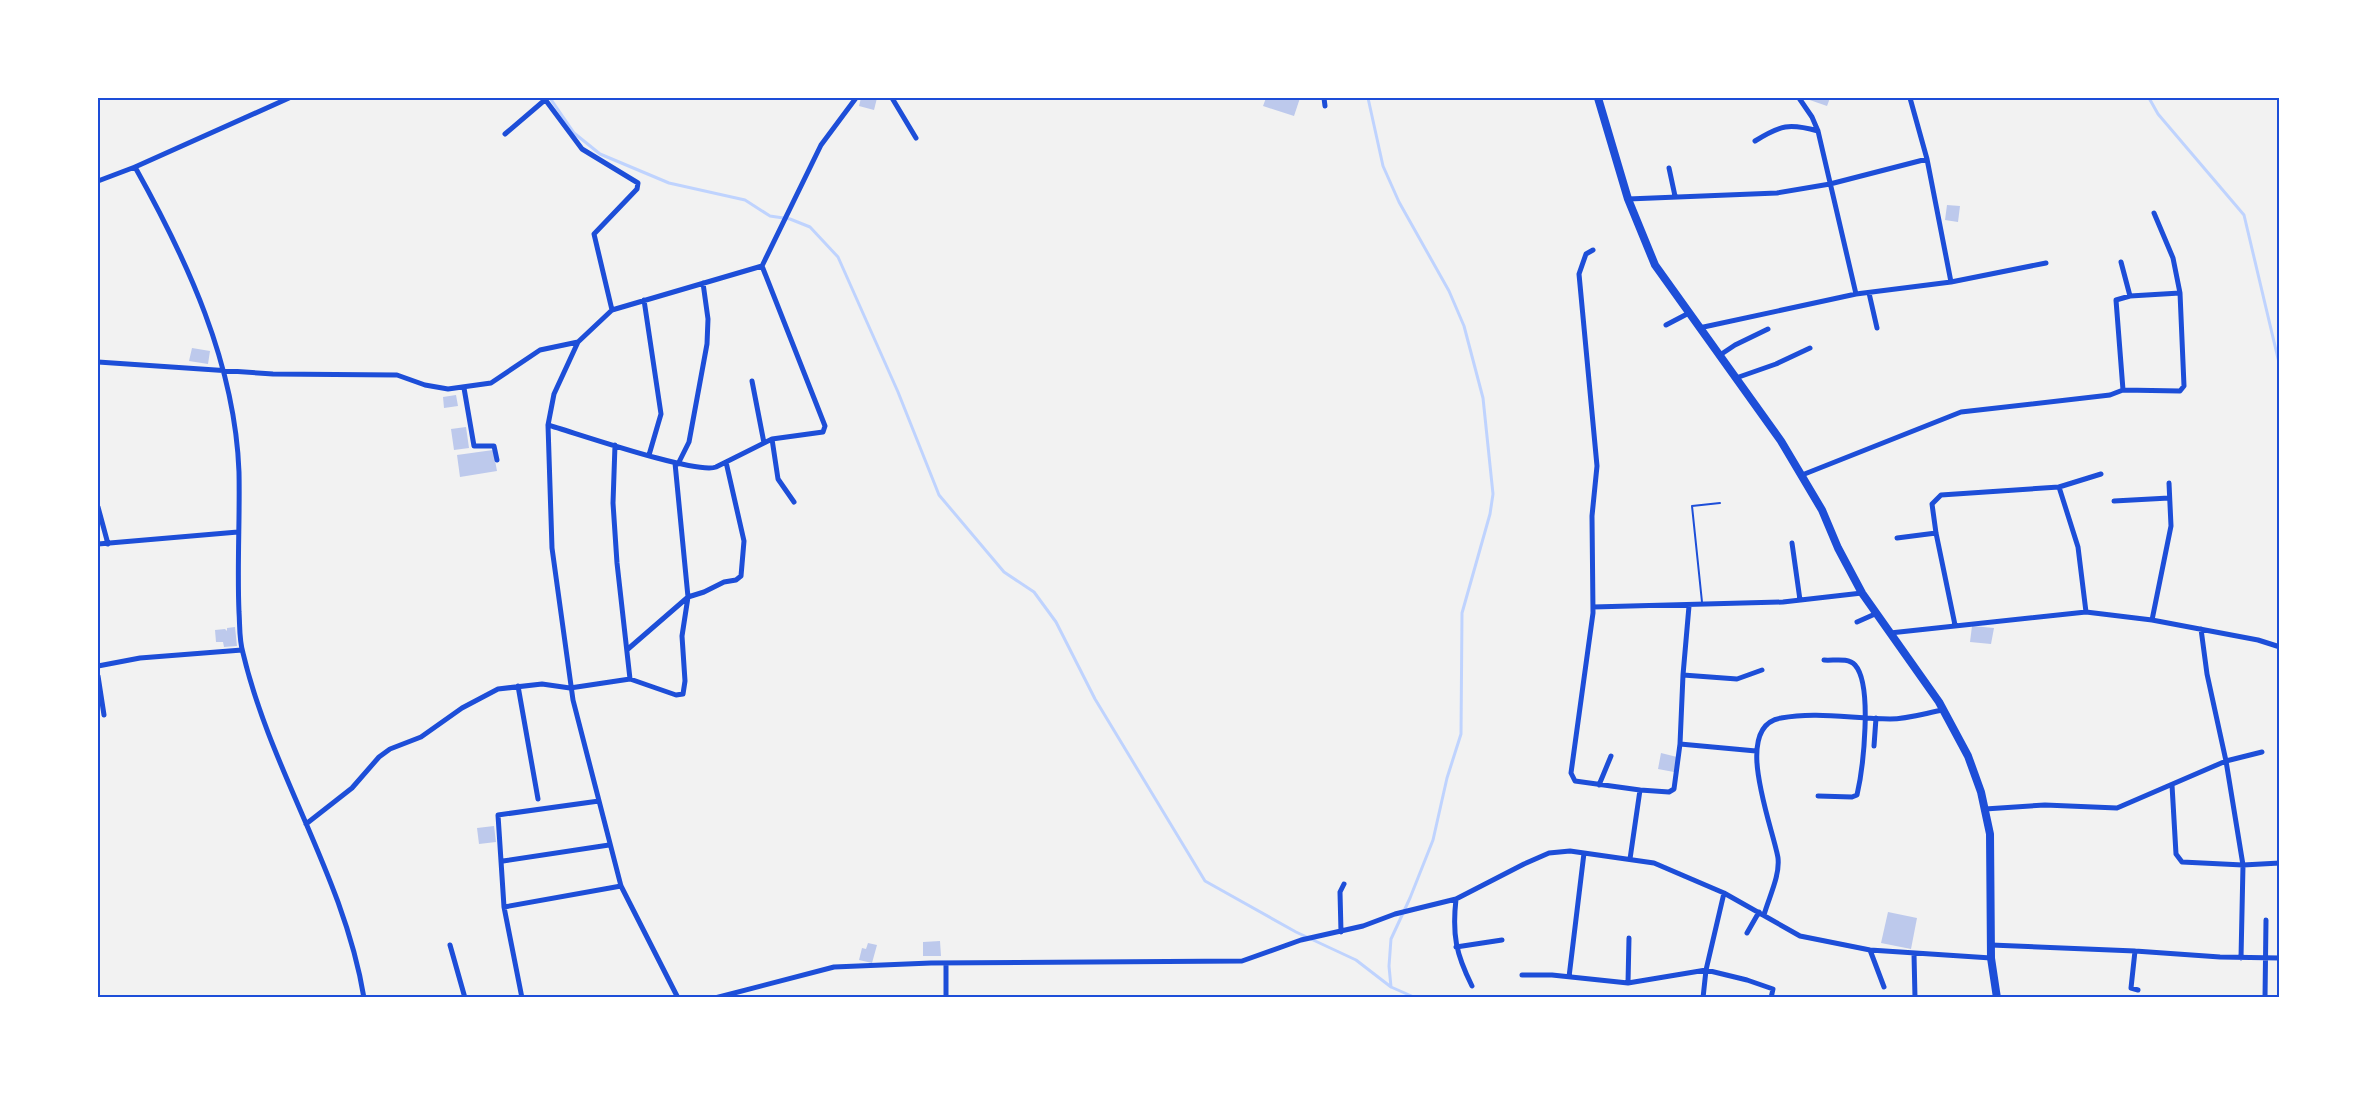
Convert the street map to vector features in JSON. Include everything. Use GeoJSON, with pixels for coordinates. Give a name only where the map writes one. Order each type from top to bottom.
{"type":"FeatureCollection","features":[{"type":"Feature","properties":{"kind":"main road"},"geometry":{"type":"LineString","coordinates":[[1598,98],[1628,199],[1655,265],[1802,475],[1822,510],[1838,548],[1862,593],[1943,710],[1968,756],[1985,809],[1990,834],[1991,958],[1997,998]]}},
{"type":"Feature","properties":{"kind":"street"},"geometry":{"type":"LineString","coordinates":[[98,181],[135,167],[289,98]]}},
{"type":"Feature","properties":{"kind":"street"},"geometry":{"type":"LineString","coordinates":[[506,134],[545,98],[582,149],[638,183],[637,189],[594,234],[612,310]]}},
{"type":"Feature","properties":{"kind":"street"},"geometry":{"type":"LineString","coordinates":[[548,425],[677,463],[706,469],[726,462],[772,439],[823,432],[825,426],[762,266],[820,145],[856,98]]}},
{"type":"Feature","properties":{"kind":"street"},"geometry":{"type":"LineString","coordinates":[[892,98],[916,138]]}},
{"type":"Feature","properties":{"kind":"street"},"geometry":{"type":"LineString","coordinates":[[1324,98],[1325,106]]}},
{"type":"Feature","properties":{"kind":"street"},"geometry":{"type":"LineString","coordinates":[[1799,98],[1818,131],[1856,294]]}},
{"type":"Feature","properties":{"kind":"street"},"geometry":{"type":"LineString","coordinates":[[1910,98],[1927,159],[1951,282]]}},
{"type":"Feature","properties":{"kind":"street"},"geometry":{"type":"LineString","coordinates":[[1755,141],[1773,129],[1787,125],[1818,131]]}},
{"type":"Feature","properties":{"kind":"street"},"geometry":{"type":"LineString","coordinates":[[1628,199],[1777,193],[1830,184],[1927,159]]}},
{"type":"Feature","properties":{"kind":"street"},"geometry":{"type":"LineString","coordinates":[[135,167],[171,233],[201,301],[223,370],[237,444],[239,472],[238,532],[242,650],[268,735],[346,922],[358,962],[364,998]]}},
{"type":"Feature","properties":{"kind":"street"},"geometry":{"type":"LineString","coordinates":[[1669,168],[1675,196]]}},
{"type":"Feature","properties":{"kind":"street"},"geometry":{"type":"LineString","coordinates":[[1802,475],[1961,412],[2110,395],[2123,390],[2180,391],[2184,386],[2180,293],[2173,258],[2154,213]]}},
{"type":"Feature","properties":{"kind":"street"},"geometry":{"type":"LineString","coordinates":[[1593,250],[1586,254],[1579,274],[1597,466],[1592,516],[1593,607],[1571,773],[1575,781],[1640,790],[1669,792],[1674,789],[1680,744],[1689,606]]}},
{"type":"Feature","properties":{"kind":"street"},"geometry":{"type":"LineString","coordinates":[[2121,262],[2130,296]]}},
{"type":"Feature","properties":{"kind":"street"},"geometry":{"type":"LineString","coordinates":[[1699,328],[1856,294],[1951,282],[2046,263]]}},
{"type":"Feature","properties":{"kind":"street"},"geometry":{"type":"LineString","coordinates":[[678,998],[621,886],[570,687],[552,548],[548,425],[554,394],[578,342],[612,310],[762,266]]}},
{"type":"Feature","properties":{"kind":"street"},"geometry":{"type":"LineString","coordinates":[[306,824],[352,788],[379,757],[390,749],[421,737],[462,708],[498,689],[542,684],[570,687],[630,679],[676,696],[683,694],[685,681],[682,636],[688,597],[677,463],[689,442],[707,344],[708,319],[703,283]]}},
{"type":"Feature","properties":{"kind":"street"},"geometry":{"type":"LineString","coordinates":[[1869,293],[1877,328]]}},
{"type":"Feature","properties":{"kind":"street"},"geometry":{"type":"LineString","coordinates":[[2123,390],[2116,300],[2130,296],[2180,293]]}},
{"type":"Feature","properties":{"kind":"street"},"geometry":{"type":"LineString","coordinates":[[644,300],[661,414],[650,455]]}},
{"type":"Feature","properties":{"kind":"street"},"geometry":{"type":"LineString","coordinates":[[1666,325],[1689,313]]}},
{"type":"Feature","properties":{"kind":"street"},"geometry":{"type":"LineString","coordinates":[[1720,355],[1768,329]]}},
{"type":"Feature","properties":{"kind":"street"},"geometry":{"type":"LineString","coordinates":[[98,362],[273,374],[398,375],[425,385],[448,389],[491,383],[540,350],[578,342]]}},
{"type":"Feature","properties":{"kind":"street"},"geometry":{"type":"LineString","coordinates":[[1736,378],[1776,364],[1810,348]]}},
{"type":"Feature","properties":{"kind":"street"},"geometry":{"type":"LineString","coordinates":[[752,381],[764,443]]}},
{"type":"Feature","properties":{"kind":"street"},"geometry":{"type":"LineString","coordinates":[[464,388],[474,446],[494,446],[497,460]]}},
{"type":"Feature","properties":{"kind":"street"},"geometry":{"type":"LineString","coordinates":[[772,439],[778,479],[794,502]]}},
{"type":"Feature","properties":{"kind":"street"},"geometry":{"type":"LineString","coordinates":[[615,445],[614,503],[617,563],[630,679]]}},
{"type":"Feature","properties":{"kind":"street"},"geometry":{"type":"LineString","coordinates":[[628,649],[688,597],[724,582],[736,580],[742,571],[744,541],[726,462]]}},
{"type":"Feature","properties":{"kind":"street"},"geometry":{"type":"LineString","coordinates":[[1955,625],[1932,504],[1941,495],[2059,487],[2102,474]]}},
{"type":"Feature","properties":{"kind":"street"},"geometry":{"type":"LineString","coordinates":[[2152,620],[2171,526],[2169,483]]}},
{"type":"Feature","properties":{"kind":"street"},"geometry":{"type":"LineString","coordinates":[[2059,487],[2078,547],[2086,612]]}},
{"type":"Feature","properties":{"kind":"street"},"geometry":{"type":"LineString","coordinates":[[2114,501],[2169,498]]}},
{"type":"Feature","properties":{"kind":"street"},"geometry":{"type":"LineString","coordinates":[[98,507],[108,544]]}},
{"type":"Feature","properties":{"kind":"street"},"geometry":{"type":"LineString","coordinates":[[98,544],[238,532]]}},
{"type":"Feature","properties":{"kind":"street"},"geometry":{"type":"LineString","coordinates":[[1897,538],[1936,533]]}},
{"type":"Feature","properties":{"kind":"street"},"geometry":{"type":"LineString","coordinates":[[1792,543],[1800,600]]}},
{"type":"Feature","properties":{"kind":"street"},"geometry":{"type":"LineString","coordinates":[[1593,607],[1648,604],[1689,606],[1800,600],[1862,593]]}},
{"type":"Feature","properties":{"kind":"street"},"geometry":{"type":"LineString","coordinates":[[1888,633],[2086,612],[2152,620],[2258,640],[2280,647]]}},
{"type":"Feature","properties":{"kind":"street"},"geometry":{"type":"LineString","coordinates":[[1857,621],[1875,614]]}},
{"type":"Feature","properties":{"kind":"street"},"geometry":{"type":"LineString","coordinates":[[2201,629],[2206,674],[2226,761],[2242,865],[2241,958]]}},
{"type":"Feature","properties":{"kind":"street"},"geometry":{"type":"LineString","coordinates":[[98,666],[140,658],[242,650]]}},
{"type":"Feature","properties":{"kind":"street"},"geometry":{"type":"LineString","coordinates":[[1818,796],[1852,797],[1857,795],[1866,717],[1865,690],[1856,666],[1848,660],[1824,660]]}},
{"type":"Feature","properties":{"kind":"street"},"geometry":{"type":"LineString","coordinates":[[1683,675],[1737,679],[1762,670]]}},
{"type":"Feature","properties":{"kind":"street"},"geometry":{"type":"LineString","coordinates":[[98,676],[104,715]]}},
{"type":"Feature","properties":{"kind":"street"},"geometry":{"type":"LineString","coordinates":[[518,686],[538,799]]}},
{"type":"Feature","properties":{"kind":"street"},"geometry":{"type":"LineString","coordinates":[[1747,933],[1762,914],[1777,874],[1778,859],[1761,790],[1756,752],[1759,733],[1766,723],[1778,718],[1810,715],[1906,718],[1943,710]]}},
{"type":"Feature","properties":{"kind":"street"},"geometry":{"type":"LineString","coordinates":[[1874,746],[1876,718]]}},
{"type":"Feature","properties":{"kind":"street"},"geometry":{"type":"LineString","coordinates":[[1680,744],[1756,752]]}},
{"type":"Feature","properties":{"kind":"street"},"geometry":{"type":"LineString","coordinates":[[1985,809],[2045,805],[2113,808],[2226,761],[2262,752]]}},
{"type":"Feature","properties":{"kind":"street"},"geometry":{"type":"LineString","coordinates":[[1599,785],[1611,756]]}},
{"type":"Feature","properties":{"kind":"street"},"geometry":{"type":"LineString","coordinates":[[2172,785],[2178,859],[2188,863],[2242,865],[2280,863]]}},
{"type":"Feature","properties":{"kind":"street"},"geometry":{"type":"LineString","coordinates":[[1630,859],[1640,790]]}},
{"type":"Feature","properties":{"kind":"street"},"geometry":{"type":"LineString","coordinates":[[522,998],[504,907],[503,861],[498,815],[599,801]]}},
{"type":"Feature","properties":{"kind":"street"},"geometry":{"type":"LineString","coordinates":[[503,861],[609,845]]}},
{"type":"Feature","properties":{"kind":"street"},"geometry":{"type":"LineString","coordinates":[[715,998],[834,967],[946,963],[1242,960],[1301,940],[1341,932],[1395,914],[1456,899],[1524,864],[1550,854],[1570,852],[1654,863],[1724,893],[1800,936],[1870,950],[1991,958]]}},
{"type":"Feature","properties":{"kind":"street"},"geometry":{"type":"LineString","coordinates":[[1569,977],[1584,853]]}},
{"type":"Feature","properties":{"kind":"street"},"geometry":{"type":"LineString","coordinates":[[1341,932],[1340,892],[1344,885]]}},
{"type":"Feature","properties":{"kind":"street"},"geometry":{"type":"LineString","coordinates":[[504,907],[621,886]]}},
{"type":"Feature","properties":{"kind":"street"},"geometry":{"type":"LineString","coordinates":[[1703,998],[1706,970],[1724,893]]}},
{"type":"Feature","properties":{"kind":"street"},"geometry":{"type":"LineString","coordinates":[[1456,899],[1454,916],[1456,947],[1460,962],[1472,986]]}},
{"type":"Feature","properties":{"kind":"street"},"geometry":{"type":"LineString","coordinates":[[2265,998],[2266,920]]}},
{"type":"Feature","properties":{"kind":"street"},"geometry":{"type":"LineString","coordinates":[[1628,983],[1629,938]]}},
{"type":"Feature","properties":{"kind":"street"},"geometry":{"type":"LineString","coordinates":[[1456,947],[1502,940]]}},
{"type":"Feature","properties":{"kind":"street"},"geometry":{"type":"LineString","coordinates":[[450,945],[465,998]]}},
{"type":"Feature","properties":{"kind":"street"},"geometry":{"type":"LineString","coordinates":[[1991,945],[2280,958]]}},
{"type":"Feature","properties":{"kind":"street"},"geometry":{"type":"LineString","coordinates":[[1870,950],[1884,987]]}},
{"type":"Feature","properties":{"kind":"street"},"geometry":{"type":"LineString","coordinates":[[2135,951],[2131,988],[2138,990]]}},
{"type":"Feature","properties":{"kind":"street"},"geometry":{"type":"LineString","coordinates":[[1914,954],[1915,998]]}},
{"type":"Feature","properties":{"kind":"street"},"geometry":{"type":"LineString","coordinates":[[946,963],[946,998]]}},
{"type":"Feature","properties":{"kind":"street"},"geometry":{"type":"LineString","coordinates":[[1522,975],[1628,983],[1706,970],[1771,988],[1774,990],[1771,998]]}},
{"type":"Feature","properties":{"kind":"lane"},"geometry":{"type":"LineString","coordinates":[[1702,605],[1692,506],[1720,503]]}},
{"type":"Feature","properties":{"kind":"building"},"geometry":{"type":"Polygon","coordinates":[[[861,98],[877,98],[874,110],[859,106],[861,98]]]}},
{"type":"Feature","properties":{"kind":"building"},"geometry":{"type":"Polygon","coordinates":[[[1266,98],[1300,98],[1294,116],[1263,106],[1266,98]]]}},
{"type":"Feature","properties":{"kind":"building"},"geometry":{"type":"Polygon","coordinates":[[[1804,98],[1830,98],[1827,106],[1804,98]]]}},
{"type":"Feature","properties":{"kind":"building"},"geometry":{"type":"Polygon","coordinates":[[[1947,205],[1960,206],[1958,222],[1945,220],[1947,205]]]}},
{"type":"Feature","properties":{"kind":"building"},"geometry":{"type":"Polygon","coordinates":[[[192,348],[210,351],[208,364],[189,361],[192,348]]]}},
{"type":"Feature","properties":{"kind":"building"},"geometry":{"type":"Polygon","coordinates":[[[456,395],[458,406],[444,408],[443,397],[456,395]]]}},
{"type":"Feature","properties":{"kind":"building"},"geometry":{"type":"Polygon","coordinates":[[[466,427],[469,448],[454,450],[451,429],[466,427]]]}},
{"type":"Feature","properties":{"kind":"building"},"geometry":{"type":"Polygon","coordinates":[[[493,450],[497,471],[460,477],[457,455],[493,450]]]}},
{"type":"Feature","properties":{"kind":"building"},"geometry":{"type":"Polygon","coordinates":[[[1972,626],[1994,628],[1991,644],[1970,642],[1972,626]]]}},
{"type":"Feature","properties":{"kind":"building"},"geometry":{"type":"Polygon","coordinates":[[[235,627],[237,646],[224,647],[223,642],[216,642],[215,630],[225,629],[227,631],[227,628],[235,627]]]}},
{"type":"Feature","properties":{"kind":"building"},"geometry":{"type":"Polygon","coordinates":[[[1661,753],[1677,757],[1674,772],[1658,769],[1661,753]]]}},
{"type":"Feature","properties":{"kind":"building"},"geometry":{"type":"Polygon","coordinates":[[[494,826],[496,842],[479,844],[477,828],[494,826]]]}},
{"type":"Feature","properties":{"kind":"building"},"geometry":{"type":"Polygon","coordinates":[[[1888,912],[1917,918],[1911,949],[1881,943],[1888,912]]]}},
{"type":"Feature","properties":{"kind":"building"},"geometry":{"type":"Polygon","coordinates":[[[940,941],[941,956],[923,956],[923,942],[940,941]]]}},
{"type":"Feature","properties":{"kind":"building"},"geometry":{"type":"Polygon","coordinates":[[[868,943],[877,945],[872,963],[859,960],[862,948],[866,949],[868,943]]]}},
{"type":"Feature","properties":{"kind":"waterway"},"geometry":{"type":"LineString","coordinates":[[550,98],[574,133],[600,154],[669,183],[745,200],[770,216],[790,219],[810,227],[838,257],[898,392],[939,495],[1004,572],[1034,592],[1056,622],[1095,699],[1205,881],[1296,932],[1356,960],[1391,987],[1416,998]]}},
{"type":"Feature","properties":{"kind":"waterway"},"geometry":{"type":"LineString","coordinates":[[1368,98],[1383,166],[1399,202],[1449,291],[1464,326],[1483,398],[1493,494],[1490,514],[1462,613],[1461,734],[1447,778],[1433,840],[1391,939],[1389,966],[1391,987]]}},
{"type":"Feature","properties":{"kind":"waterway"},"geometry":{"type":"LineString","coordinates":[[2149,98],[2158,114],[2244,215],[2280,367]]}}]}
